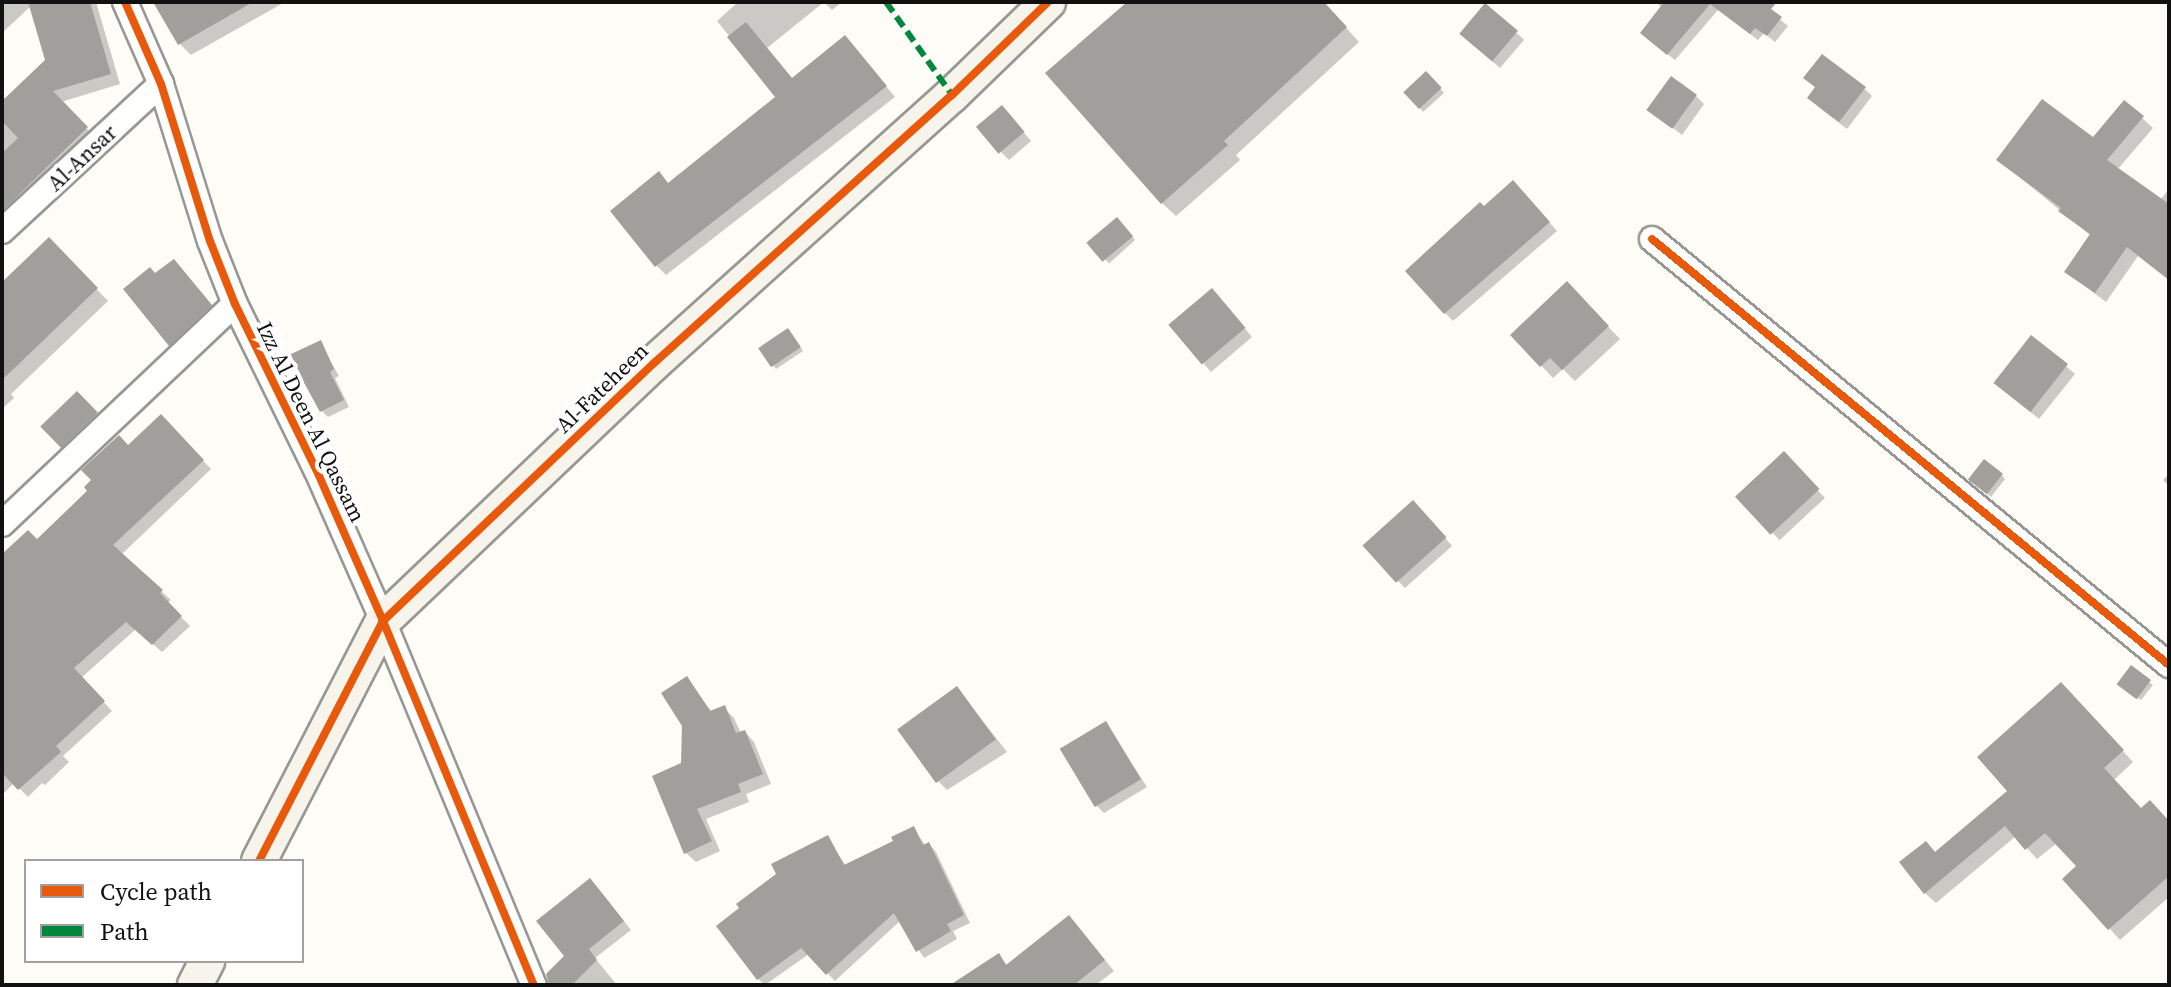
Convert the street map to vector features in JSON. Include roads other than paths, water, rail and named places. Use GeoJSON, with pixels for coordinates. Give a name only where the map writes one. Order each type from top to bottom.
{"type":"FeatureCollection","features":[{"type":"Feature","properties":{"kind":"street","name":"Izz Al Deen Al Qassam"},"geometry":{"type":"LineString","coordinates":[[125,2],[161,84],[210,241],[235,304],[316,469],[383,621],[534,985]]}},
{"type":"Feature","properties":{"kind":"street","name":"Al-Fateheen"},"geometry":{"type":"LineString","coordinates":[[260,859],[383,621],[654,363],[952,95],[1048,2]]}},
{"type":"Feature","properties":{"kind":"street","name":"Al-Ansar"},"geometry":{"type":"LineString","coordinates":[[2,231],[161,84]]}},
{"type":"Feature","properties":{"kind":"street"},"geometry":{"type":"LineString","coordinates":[[1652,239],[2169,665]]}},
{"type":"Feature","properties":{"kind":"street"},"geometry":{"type":"LineString","coordinates":[[2,524],[235,304]]}},
{"type":"Feature","properties":{"kind":"street"},"geometry":{"type":"LineString","coordinates":[[195,985],[206,963]]}}]}
